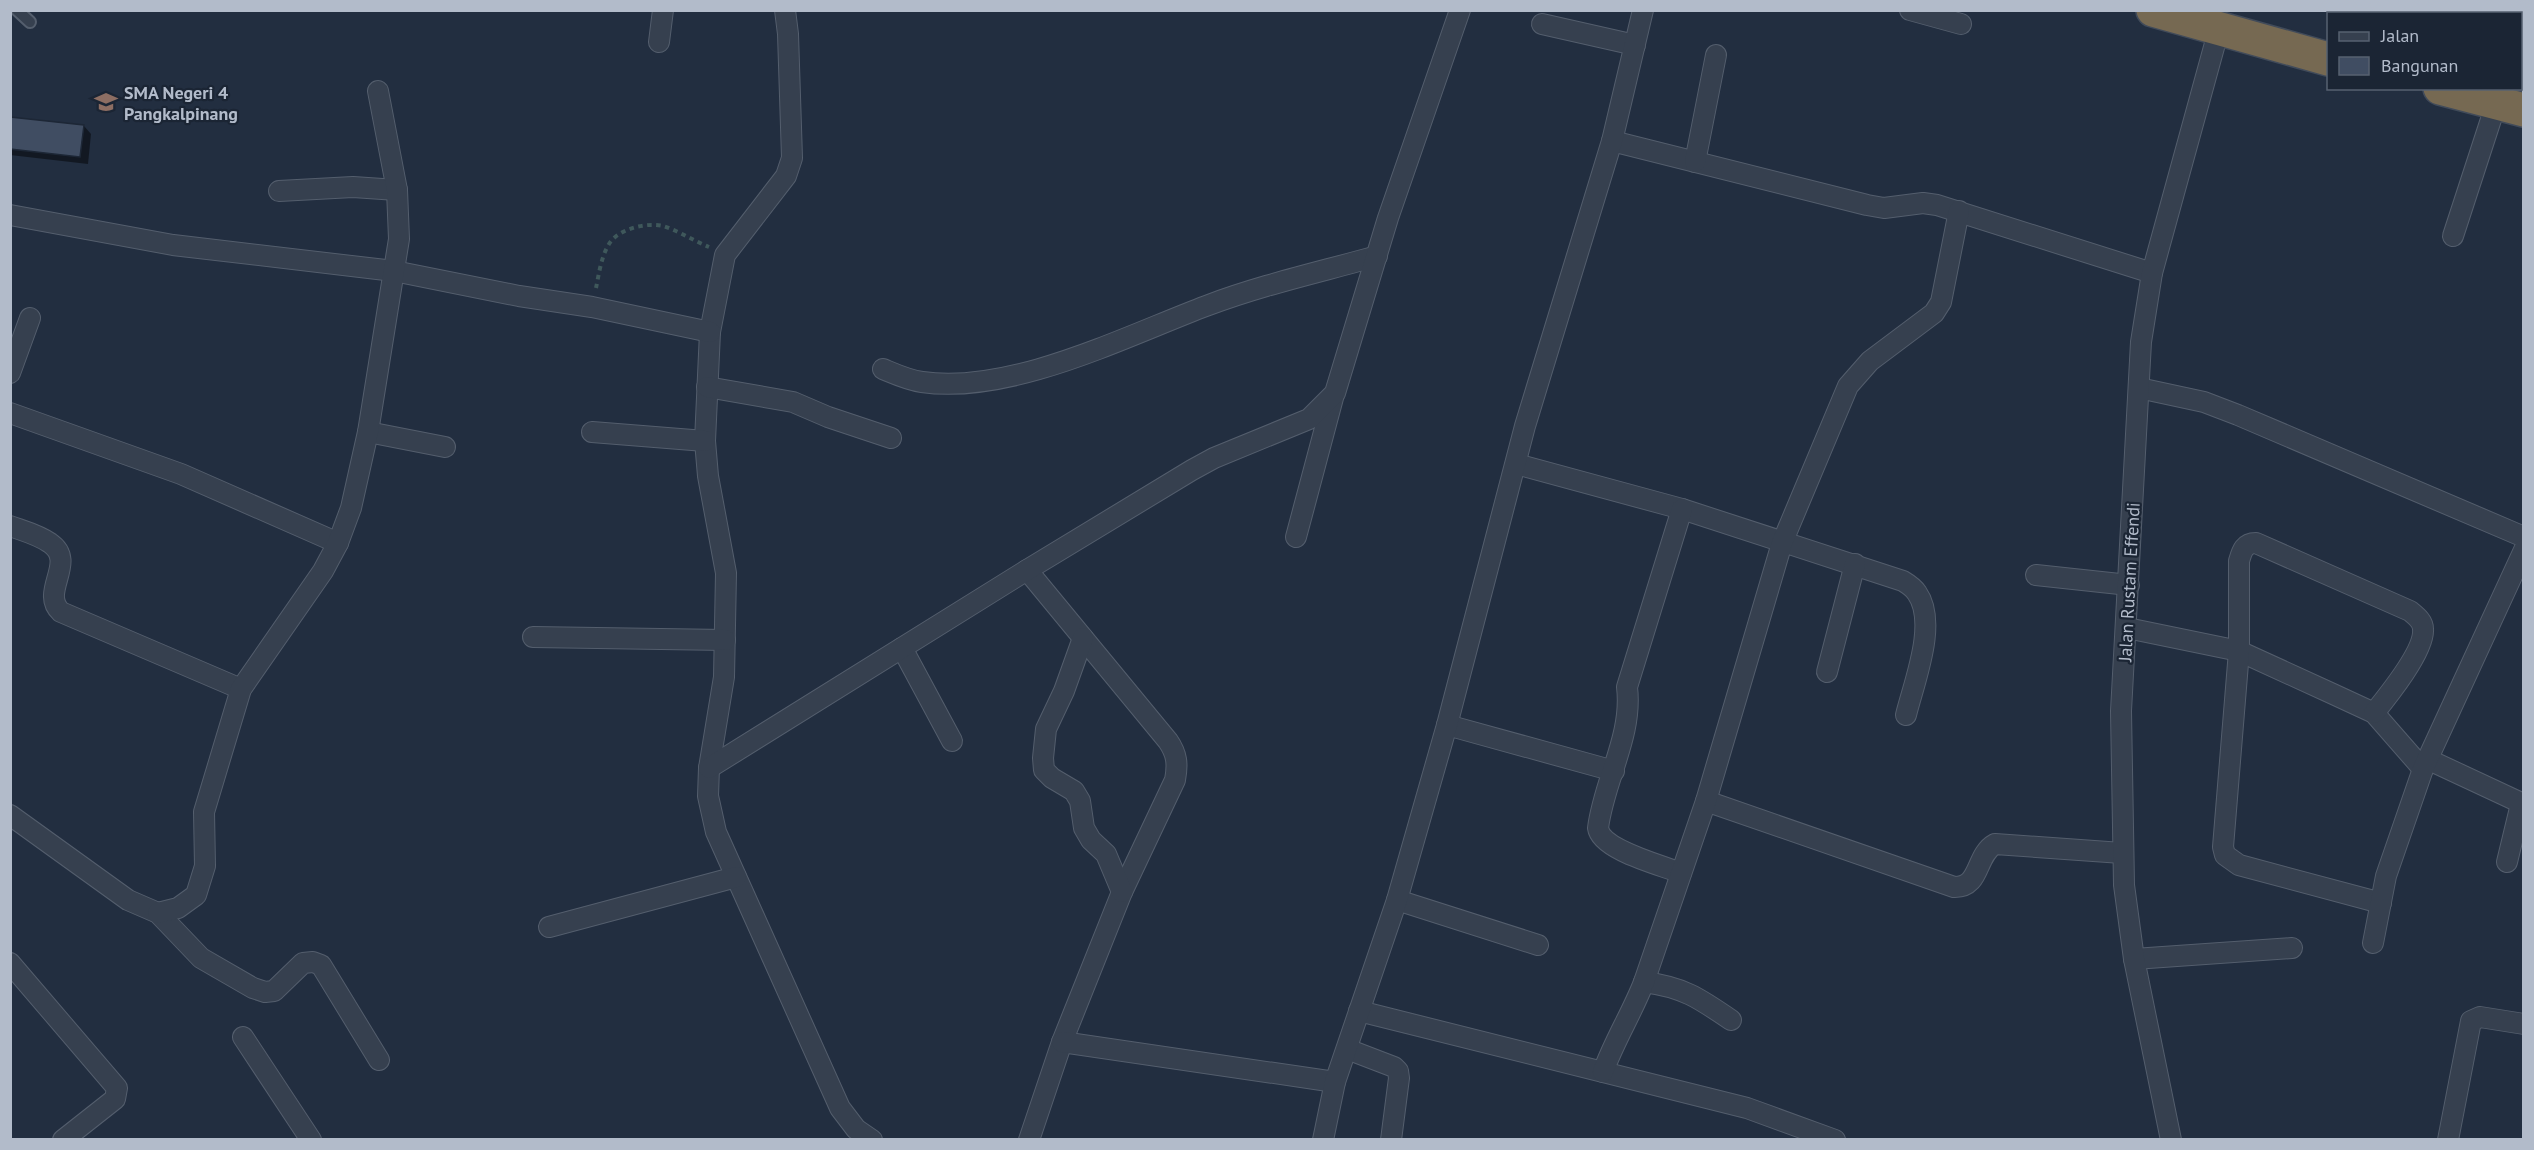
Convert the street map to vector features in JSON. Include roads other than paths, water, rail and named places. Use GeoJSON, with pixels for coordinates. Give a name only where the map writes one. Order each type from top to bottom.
{"type":"FeatureCollection","features":[{"type":"Feature","properties":{"kind":"highway"},"geometry":{"type":"LineString","coordinates":[[2153,10],[2327,58]]}},
{"type":"Feature","properties":{"kind":"highway"},"geometry":{"type":"LineString","coordinates":[[2449,90],[2510,107]]}},
{"type":"Feature","properties":{"kind":"street"},"geometry":{"type":"LineString","coordinates":[[659,42],[663,10]]}},
{"type":"Feature","properties":{"kind":"street"},"geometry":{"type":"LineString","coordinates":[[785,10],[791,135],[790,167],[786,176],[725,255],[710,332],[705,441],[708,476],[725,565],[725,640],[723,691],[709,768],[708,796],[716,832],[840,1108],[856,1129],[872,1140]]}},
{"type":"Feature","properties":{"kind":"street"},"geometry":{"type":"LineString","coordinates":[[1296,537],[1335,393],[1377,256],[1460,10]]}},
{"type":"Feature","properties":{"kind":"street"},"geometry":{"type":"LineString","coordinates":[[1323,1140],[1335,1082],[1397,900],[1447,725],[1525,426],[1612,141],[1643,10]]}},
{"type":"Feature","properties":{"kind":"street"},"geometry":{"type":"LineString","coordinates":[[1910,10],[1961,24]]}},
{"type":"Feature","properties":{"kind":"street"},"geometry":{"type":"LineString","coordinates":[[1542,24],[1635,45]]}},
{"type":"Feature","properties":{"kind":"street","name":"Jalan Rustam Effendi"},"geometry":{"type":"LineString","coordinates":[[2171,1140],[2134,959],[2122,853],[2121,711],[2141,342],[2152,273],[2218,29]]}},
{"type":"Feature","properties":{"kind":"street"},"geometry":{"type":"LineString","coordinates":[[1695,162],[1716,55]]}},
{"type":"Feature","properties":{"kind":"street"},"geometry":{"type":"LineString","coordinates":[[158,913],[190,902],[200,885],[205,866],[204,812],[241,689],[305,598],[338,543],[351,508],[368,432],[399,239],[397,190],[378,91]]}},
{"type":"Feature","properties":{"kind":"street"},"geometry":{"type":"LineString","coordinates":[[2453,236],[2510,107]]}},
{"type":"Feature","properties":{"kind":"street"},"geometry":{"type":"LineString","coordinates":[[1612,141],[1866,205],[1902,207],[1923,203],[1959,211],[2152,273]]}},
{"type":"Feature","properties":{"kind":"street"},"geometry":{"type":"LineString","coordinates":[[279,192],[353,187],[397,190]]}},
{"type":"Feature","properties":{"kind":"street"},"geometry":{"type":"LineString","coordinates":[[1603,1072],[1612,1046],[1634,1007],[1644,982],[1706,801],[1782,543],[1848,386],[1870,361],[1934,313],[1941,302],[1959,211]]}},
{"type":"Feature","properties":{"kind":"street"},"geometry":{"type":"LineString","coordinates":[[10,215],[173,245],[394,271],[519,296],[592,307],[710,332]]}},
{"type":"Feature","properties":{"kind":"street"},"geometry":{"type":"LineString","coordinates":[[883,369],[920,382],[941,384],[1004,378],[1053,365],[1231,298],[1377,256]]}},
{"type":"Feature","properties":{"kind":"street"},"geometry":{"type":"LineString","coordinates":[[10,374],[30,318]]}},
{"type":"Feature","properties":{"kind":"street"},"geometry":{"type":"LineString","coordinates":[[707,387],[793,402],[828,417],[891,438]]}},
{"type":"Feature","properties":{"kind":"street"},"geometry":{"type":"LineString","coordinates":[[2139,388],[2204,402],[2238,415],[2523,537]]}},
{"type":"Feature","properties":{"kind":"street"},"geometry":{"type":"LineString","coordinates":[[709,768],[1192,470],[1309,419],[1335,393]]}},
{"type":"Feature","properties":{"kind":"street"},"geometry":{"type":"LineString","coordinates":[[10,413],[181,474],[338,543]]}},
{"type":"Feature","properties":{"kind":"street"},"geometry":{"type":"LineString","coordinates":[[368,432],[445,447]]}},
{"type":"Feature","properties":{"kind":"street"},"geometry":{"type":"LineString","coordinates":[[592,432],[705,441]]}},
{"type":"Feature","properties":{"kind":"street"},"geometry":{"type":"LineString","coordinates":[[1516,464],[1682,509],[1782,543],[1904,580],[1917,592],[1925,610],[1927,627],[1906,716]]}},
{"type":"Feature","properties":{"kind":"street"},"geometry":{"type":"LineString","coordinates":[[1681,873],[1611,846],[1599,835],[1600,816],[1614,771],[1627,715],[1627,687],[1682,509]]}},
{"type":"Feature","properties":{"kind":"street"},"geometry":{"type":"LineString","coordinates":[[10,526],[41,538],[58,550],[62,558],[53,598],[61,612],[241,689]]}},
{"type":"Feature","properties":{"kind":"street"},"geometry":{"type":"LineString","coordinates":[[2374,713],[2401,677],[2422,639],[2423,628],[2420,619],[2410,611],[2256,543],[2250,543],[2243,548],[2239,561],[2239,651],[2223,847],[2225,855],[2239,865],[2381,903]]}},
{"type":"Feature","properties":{"kind":"street"},"geometry":{"type":"LineString","coordinates":[[2373,943],[2386,876],[2425,764],[2523,550]]}},
{"type":"Feature","properties":{"kind":"street"},"geometry":{"type":"LineString","coordinates":[[1827,672],[1855,564]]}},
{"type":"Feature","properties":{"kind":"street"},"geometry":{"type":"LineString","coordinates":[[1027,570],[1168,741],[1177,759],[1175,780],[1122,892],[1062,1042],[1029,1140]]}},
{"type":"Feature","properties":{"kind":"street"},"geometry":{"type":"LineString","coordinates":[[2036,575],[2129,585]]}},
{"type":"Feature","properties":{"kind":"street"},"geometry":{"type":"LineString","coordinates":[[2127,628],[2239,651],[2374,713],[2425,764],[2517,801],[2520,808],[2507,862]]}},
{"type":"Feature","properties":{"kind":"street"},"geometry":{"type":"LineString","coordinates":[[533,637],[725,640]]}},
{"type":"Feature","properties":{"kind":"street"},"geometry":{"type":"LineString","coordinates":[[1083,638],[1064,692],[1046,729],[1044,770],[1052,778],[1074,791],[1080,801],[1084,828],[1091,840],[1106,854],[1122,892]]}},
{"type":"Feature","properties":{"kind":"street"},"geometry":{"type":"LineString","coordinates":[[902,648],[952,741]]}},
{"type":"Feature","properties":{"kind":"street"},"geometry":{"type":"LineString","coordinates":[[1447,725],[1614,771]]}},
{"type":"Feature","properties":{"kind":"street"},"geometry":{"type":"LineString","coordinates":[[1706,801],[1954,887],[1962,887],[1974,878],[1982,857],[1987,849],[1995,844],[2122,853]]}},
{"type":"Feature","properties":{"kind":"street"},"geometry":{"type":"LineString","coordinates":[[10,815],[128,900],[158,913],[201,958],[253,988],[265,992],[274,991],[303,963],[313,962],[321,965],[379,1060]]}},
{"type":"Feature","properties":{"kind":"street"},"geometry":{"type":"LineString","coordinates":[[549,927],[736,877]]}},
{"type":"Feature","properties":{"kind":"street"},"geometry":{"type":"LineString","coordinates":[[1397,900],[1538,945]]}},
{"type":"Feature","properties":{"kind":"street"},"geometry":{"type":"LineString","coordinates":[[2134,959],[2292,948]]}},
{"type":"Feature","properties":{"kind":"street"},"geometry":{"type":"LineString","coordinates":[[10,963],[117,1088],[115,1099],[63,1140]]}},
{"type":"Feature","properties":{"kind":"street"},"geometry":{"type":"LineString","coordinates":[[1644,982],[1681,989],[1731,1020]]}},
{"type":"Feature","properties":{"kind":"street"},"geometry":{"type":"LineString","coordinates":[[1359,1011],[1747,1108],[1835,1140]]}},
{"type":"Feature","properties":{"kind":"street"},"geometry":{"type":"LineString","coordinates":[[2448,1140],[2471,1021],[2480,1017],[2523,1024]]}},
{"type":"Feature","properties":{"kind":"street"},"geometry":{"type":"LineString","coordinates":[[243,1037],[311,1140]]}},
{"type":"Feature","properties":{"kind":"street"},"geometry":{"type":"LineString","coordinates":[[1062,1042],[1335,1082]]}},
{"type":"Feature","properties":{"kind":"street"},"geometry":{"type":"LineString","coordinates":[[1347,1049],[1394,1066],[1398,1071],[1391,1140]]}},
{"type":"Feature","properties":{"kind":"lane"},"geometry":{"type":"LineString","coordinates":[[17,10],[30,22]]}},
{"type":"Feature","properties":{"kind":"place","name":"SMA Negeri 4 Pangkalpinang"},"geometry":{"type":"Point","coordinates":[106,102]}}]}
